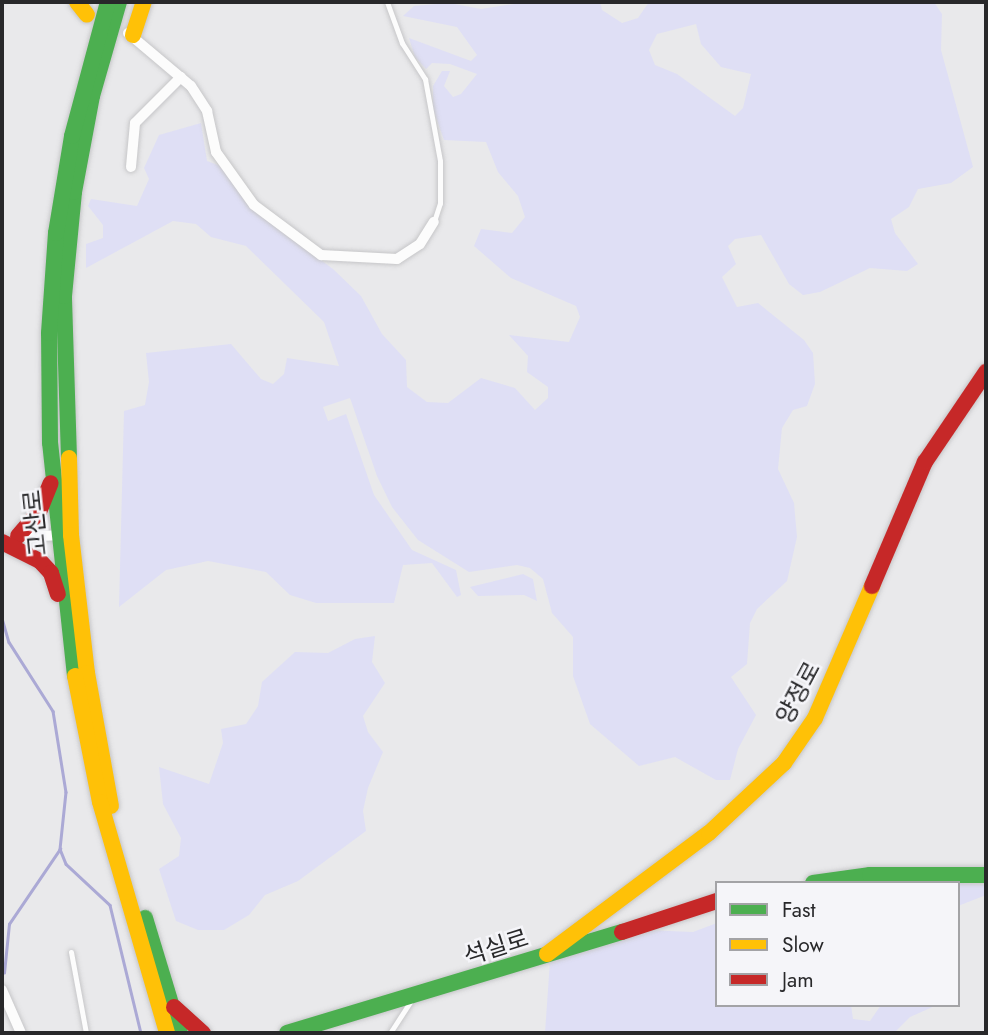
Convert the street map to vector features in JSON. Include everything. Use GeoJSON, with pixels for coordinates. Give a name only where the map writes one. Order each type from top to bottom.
{"type":"FeatureCollection","features":[{"type":"Feature","properties":{"kind":"street","name":"고산로"},"geometry":{"type":"LineString","coordinates":[[108,2],[72,136],[56,233],[49,333],[53,477],[113,815],[172,1005],[170,1033]]}},
{"type":"Feature","properties":{"kind":"street","name":"고산로"},"geometry":{"type":"LineString","coordinates":[[119,2],[87,124],[74,192],[64,296],[65,535],[69,628],[79,713],[100,802],[170,1033]]}},
{"type":"Feature","properties":{"kind":"street"},"geometry":{"type":"LineString","coordinates":[[144,2],[130,34],[181,77],[207,111],[216,152],[254,205],[321,255],[397,259],[420,244],[434,222]]}},
{"type":"Feature","properties":{"kind":"street"},"geometry":{"type":"LineString","coordinates":[[131,167],[135,123],[181,77]]}},
{"type":"Feature","properties":{"kind":"street","name":"양정로"},"geometry":{"type":"LineString","coordinates":[[547,954],[709,833],[784,762],[815,718],[925,462],[986,372]]}},
{"type":"Feature","properties":{"kind":"street"},"geometry":{"type":"LineString","coordinates":[[7,540],[39,512],[53,477]]}},
{"type":"Feature","properties":{"kind":"street"},"geometry":{"type":"LineString","coordinates":[[7,540],[65,535]]}},
{"type":"Feature","properties":{"kind":"street"},"geometry":{"type":"LineString","coordinates":[[7,540],[40,561],[51,573],[69,628]]}},
{"type":"Feature","properties":{"kind":"street"},"geometry":{"type":"LineString","coordinates":[[827,881],[870,875],[986,875]]}},
{"type":"Feature","properties":{"kind":"street","name":"석실로"},"geometry":{"type":"LineString","coordinates":[[287,1033],[411,999],[715,902]]}},
{"type":"Feature","properties":{"kind":"street"},"geometry":{"type":"LineString","coordinates":[[582,926],[595,940]]}},
{"type":"Feature","properties":{"kind":"street"},"geometry":{"type":"LineString","coordinates":[[2,990],[21,1033]]}},
{"type":"Feature","properties":{"kind":"street"},"geometry":{"type":"LineString","coordinates":[[172,1005],[203,1033]]}},
{"type":"Feature","properties":{"kind":"lane"},"geometry":{"type":"LineString","coordinates":[[387,2],[402,43],[425,79],[440,161],[440,203],[434,222]]}},
{"type":"Feature","properties":{"kind":"lane"},"geometry":{"type":"LineString","coordinates":[[71,952],[86,1033]]}},
{"type":"Feature","properties":{"kind":"lane"},"geometry":{"type":"LineString","coordinates":[[390,1033],[411,999]]}},
{"type":"Feature","properties":{"kind":"shaded area"},"geometry":{"type":"Polygon","coordinates":[[[527,2],[600,2],[602,10],[622,23],[638,18],[649,2],[934,2],[942,14],[941,50],[973,167],[951,183],[918,189],[909,207],[891,219],[895,233],[918,264],[907,271],[870,268],[820,292],[803,295],[789,284],[761,235],[735,239],[728,246],[736,264],[722,277],[737,307],[758,303],[804,340],[813,353],[815,384],[807,406],[793,410],[782,428],[778,469],[794,503],[797,537],[787,581],[757,609],[750,623],[747,664],[731,677],[756,715],[738,749],[730,780],[716,780],[675,757],[639,766],[590,724],[573,676],[573,637],[552,613],[543,579],[530,568],[517,565],[469,572],[418,540],[392,507],[377,476],[350,398],[323,407],[328,421],[346,414],[374,495],[412,550],[456,570],[461,595],[457,597],[432,563],[403,565],[394,603],[316,603],[290,595],[266,572],[208,561],[166,570],[119,607],[124,411],[145,405],[149,382],[146,353],[231,344],[261,379],[273,384],[284,374],[287,358],[339,366],[324,322],[246,246],[211,237],[196,224],[173,221],[86,268],[86,244],[103,238],[103,225],[88,206],[91,199],[137,206],[149,179],[144,168],[159,135],[201,123],[207,161],[223,167],[284,233],[333,269],[361,296],[382,334],[406,360],[407,387],[427,402],[448,403],[481,378],[515,388],[535,410],[548,398],[548,387],[527,372],[528,356],[509,335],[569,342],[580,317],[576,306],[511,278],[474,246],[481,229],[512,233],[525,217],[518,196],[498,172],[486,142],[444,140],[433,109],[433,86],[442,71],[450,71],[444,86],[453,97],[461,94],[477,74],[450,64],[432,63],[426,69],[415,57],[409,38],[471,61],[477,55],[457,27],[403,16],[414,6],[449,3],[481,9],[527,2]],[[696,24],[657,34],[649,50],[655,65],[677,74],[735,116],[743,108],[751,74],[721,67],[701,44],[696,24]]]}},
{"type":"Feature","properties":{"kind":"shaded area"},"geometry":{"type":"Polygon","coordinates":[[[523,574],[533,579],[537,601],[524,595],[478,596],[470,587],[523,574]]]}},
{"type":"Feature","properties":{"kind":"shaded area"},"geometry":{"type":"Polygon","coordinates":[[[375,636],[372,662],[385,683],[363,716],[368,732],[383,752],[368,788],[363,811],[366,831],[298,881],[265,895],[249,915],[224,930],[198,930],[176,921],[159,869],[179,856],[181,838],[163,804],[159,767],[209,784],[223,743],[221,729],[246,724],[258,706],[262,682],[295,652],[328,653],[355,639],[375,636]]]}},
{"type":"Feature","properties":{"kind":"shaded area"},"geometry":{"type":"Polygon","coordinates":[[[960,883],[986,885],[986,895],[960,905],[960,883]]]}},
{"type":"Feature","properties":{"kind":"shaded area"},"geometry":{"type":"Polygon","coordinates":[[[715,924],[715,1007],[851,1007],[853,1019],[870,1021],[880,1007],[932,1007],[910,1017],[894,1033],[545,1033],[550,961],[643,930],[693,932],[715,924]]]}},
{"type":"Feature","properties":{"kind":"waterway"},"geometry":{"type":"LineString","coordinates":[[2,618],[9,642],[53,711],[66,792],[60,849],[66,864],[110,905],[141,1033]]}},
{"type":"Feature","properties":{"kind":"waterway"},"geometry":{"type":"LineString","coordinates":[[4,973],[9,924],[60,849]]}},
{"type":"Feature","properties":{"kind":"traffic: fast"},"geometry":{"type":"LineString","coordinates":[[75,676],[50,443],[49,333],[56,233],[72,136],[108,2]]}},
{"type":"Feature","properties":{"kind":"traffic: fast"},"geometry":{"type":"LineString","coordinates":[[69,458],[64,296],[74,192],[92,96],[119,2]]}},
{"type":"Feature","properties":{"kind":"traffic: fast"},"geometry":{"type":"LineString","coordinates":[[827,881],[870,875],[986,875]]}},
{"type":"Feature","properties":{"kind":"traffic: fast"},"geometry":{"type":"LineString","coordinates":[[145,918],[180,1033]]}},
{"type":"Feature","properties":{"kind":"traffic: fast"},"geometry":{"type":"LineString","coordinates":[[287,1033],[622,932]]}},
{"type":"Feature","properties":{"kind":"traffic: slow"},"geometry":{"type":"LineString","coordinates":[[77,2],[87,15]]}},
{"type":"Feature","properties":{"kind":"traffic: slow"},"geometry":{"type":"LineString","coordinates":[[133,35],[144,2]]}},
{"type":"Feature","properties":{"kind":"traffic: slow"},"geometry":{"type":"LineString","coordinates":[[69,458],[71,535],[87,673],[111,806]]}},
{"type":"Feature","properties":{"kind":"traffic: slow"},"geometry":{"type":"LineString","coordinates":[[547,954],[709,833],[784,763],[815,718],[872,586]]}},
{"type":"Feature","properties":{"kind":"traffic: slow"},"geometry":{"type":"LineString","coordinates":[[75,676],[100,802],[167,1033]]}},
{"type":"Feature","properties":{"kind":"traffic: jam"},"geometry":{"type":"LineString","coordinates":[[872,586],[925,462],[986,372]]}},
{"type":"Feature","properties":{"kind":"traffic: jam"},"geometry":{"type":"LineString","coordinates":[[18,536],[39,512],[51,483]]}},
{"type":"Feature","properties":{"kind":"traffic: jam"},"geometry":{"type":"LineString","coordinates":[[2,542],[40,561],[51,573],[58,594]]}},
{"type":"Feature","properties":{"kind":"traffic: jam"},"geometry":{"type":"LineString","coordinates":[[622,932],[715,902]]}},
{"type":"Feature","properties":{"kind":"traffic: jam"},"geometry":{"type":"LineString","coordinates":[[174,1007],[203,1033]]}}]}
